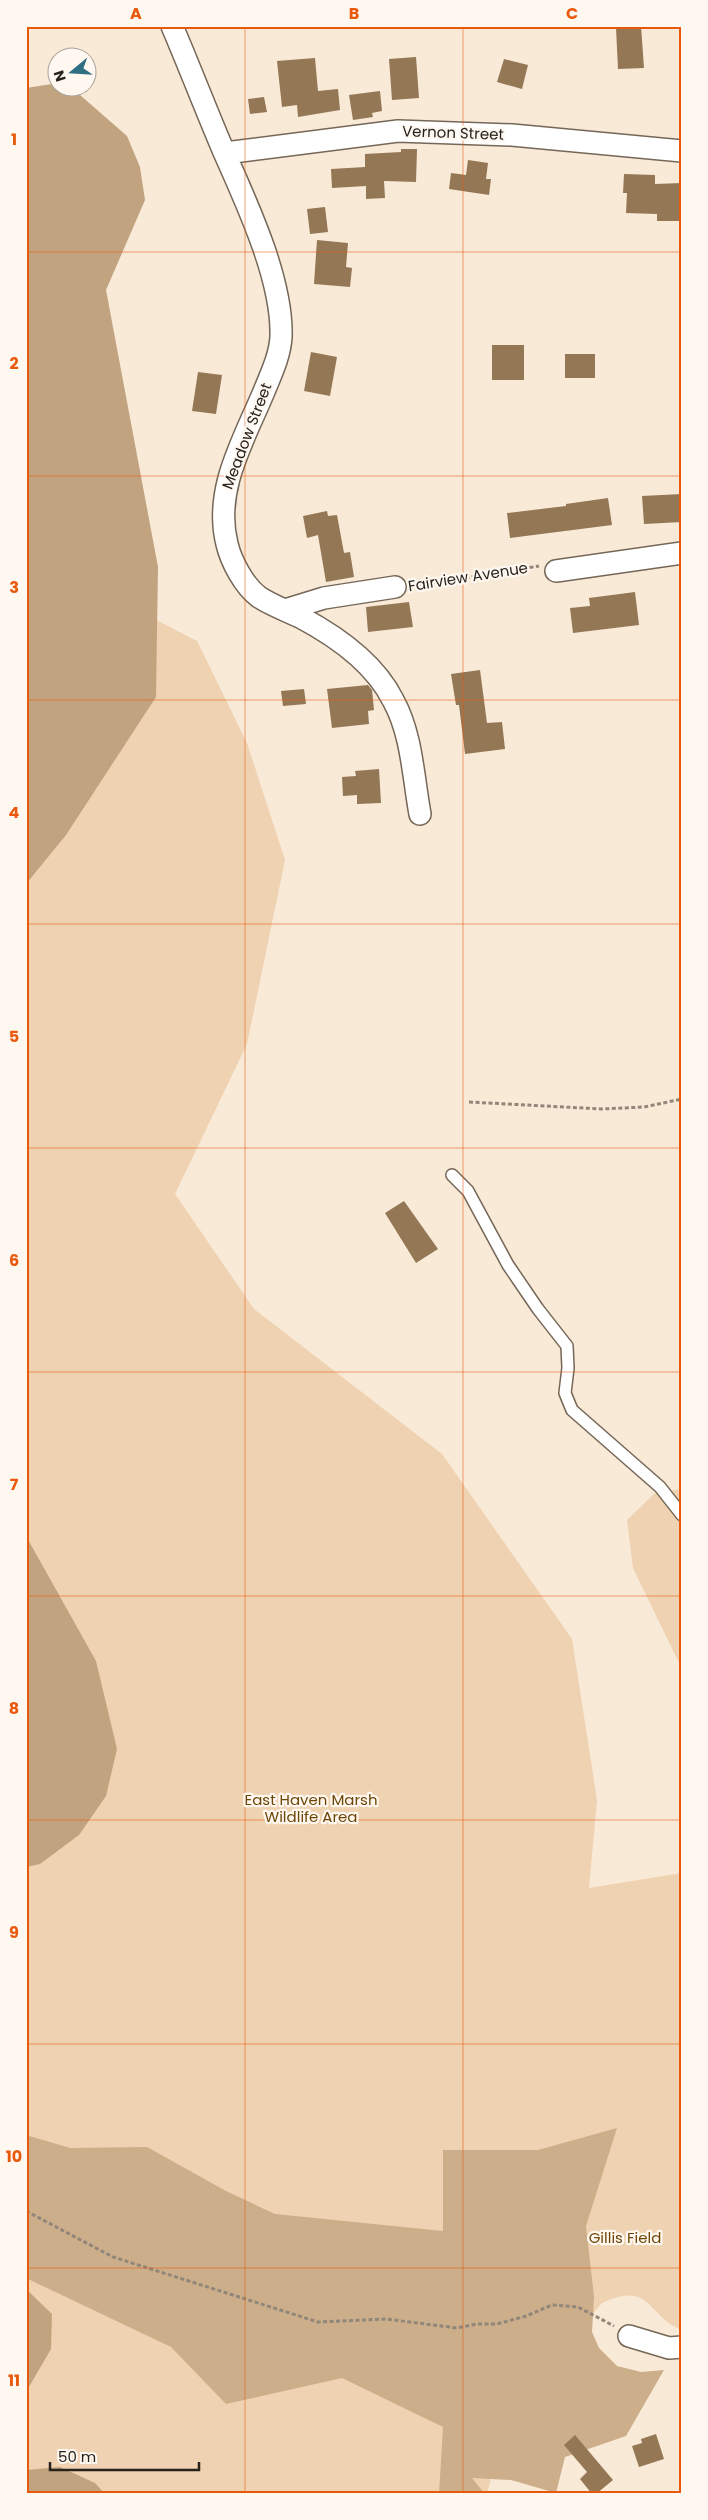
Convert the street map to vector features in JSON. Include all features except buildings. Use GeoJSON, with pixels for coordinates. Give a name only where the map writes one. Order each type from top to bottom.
{"type":"FeatureCollection","features":[{"type":"Feature","properties":{"kind":"street","name":"Meadow Street"},"geometry":{"type":"LineString","coordinates":[[172,26],[263,247],[278,302],[281,339],[275,365],[235,460],[224,493],[223,520],[234,566],[258,596],[313,624],[348,647],[372,670],[393,698],[404,723],[420,814]]}},
{"type":"Feature","properties":{"kind":"street","name":"Vernon Street"},"geometry":{"type":"LineString","coordinates":[[225,153],[398,131],[512,135],[682,151]]}},
{"type":"Feature","properties":{"kind":"street"},"geometry":{"type":"LineString","coordinates":[[556,571],[682,553]]}},
{"type":"Feature","properties":{"kind":"street","name":"Fairview Avenue"},"geometry":{"type":"LineString","coordinates":[[285,610],[324,598],[395,587]]}},
{"type":"Feature","properties":{"kind":"street"},"geometry":{"type":"LineString","coordinates":[[629,2336],[669,2348],[682,2347]]}},
{"type":"Feature","properties":{"kind":"lane"},"geometry":{"type":"LineString","coordinates":[[452,1176],[468,1190],[508,1265],[538,1310],[567,1346],[568,1368],[565,1393],[572,1410],[660,1487],[682,1515]]}},
{"type":"Feature","properties":{"kind":"path","name":"Fairview Avenue"},"geometry":{"type":"LineString","coordinates":[[395,587],[431,584],[489,572],[538,566],[556,571]]}},
{"type":"Feature","properties":{"kind":"path"},"geometry":{"type":"LineString","coordinates":[[469,1102],[602,1109],[644,1107],[682,1099]]}},
{"type":"Feature","properties":{"kind":"path"},"geometry":{"type":"LineString","coordinates":[[26,2211],[113,2257],[318,2322],[386,2319],[458,2328],[477,2324],[497,2324],[526,2316],[552,2305],[578,2307],[596,2315],[629,2336]]}},
{"type":"Feature","properties":{"kind":"green space","name":"East Haven Marsh Wildlife Area"},"geometry":{"type":"Polygon","coordinates":[[[26,553],[197,641],[247,743],[285,860],[247,1044],[175,1194],[254,1309],[442,1454],[572,1639],[597,1800],[589,1888],[682,1873],[682,2330],[670,2324],[640,2298],[631,2296],[618,2297],[602,2303],[508,2413],[487,2494],[26,2494],[26,553]]]}},
{"type":"Feature","properties":{"kind":"green space"},"geometry":{"type":"Polygon","coordinates":[[[682,1489],[682,1669],[633,1568],[627,1520],[655,1493],[682,1489]]]}},
{"type":"Feature","properties":{"kind":"shaded area"},"geometry":{"type":"Polygon","coordinates":[[[48,85],[48,98],[83,98],[127,136],[140,167],[145,200],[106,290],[158,567],[156,697],[66,835],[26,884],[26,88],[48,85]]]}},
{"type":"Feature","properties":{"kind":"shaded area"},"geometry":{"type":"Polygon","coordinates":[[[26,1536],[96,1661],[117,1749],[106,1796],[79,1835],[40,1864],[26,1867],[26,1536]]]}},
{"type":"Feature","properties":{"kind":"shaded area"},"geometry":{"type":"Polygon","coordinates":[[[617,2128],[586,2226],[594,2297],[592,2332],[599,2348],[617,2366],[641,2372],[664,2370],[626,2436],[565,2457],[556,2493],[511,2480],[472,2478],[485,2494],[439,2494],[443,2427],[342,2378],[226,2404],[171,2347],[26,2278],[26,2135],[70,2148],[147,2147],[226,2191],[275,2214],[443,2231],[443,2150],[538,2150],[617,2128]]]}},
{"type":"Feature","properties":{"kind":"shaded area"},"geometry":{"type":"Polygon","coordinates":[[[26,2289],[52,2314],[51,2349],[26,2392],[26,2289]]]}},
{"type":"Feature","properties":{"kind":"shaded area"},"geometry":{"type":"Polygon","coordinates":[[[60,2467],[95,2483],[105,2494],[26,2494],[26,2470],[60,2467]]]}},
{"type":"Feature","properties":{"kind":"park label","name":"Gillis Field"},"geometry":{"type":"Point","coordinates":[625,2238]}}]}
